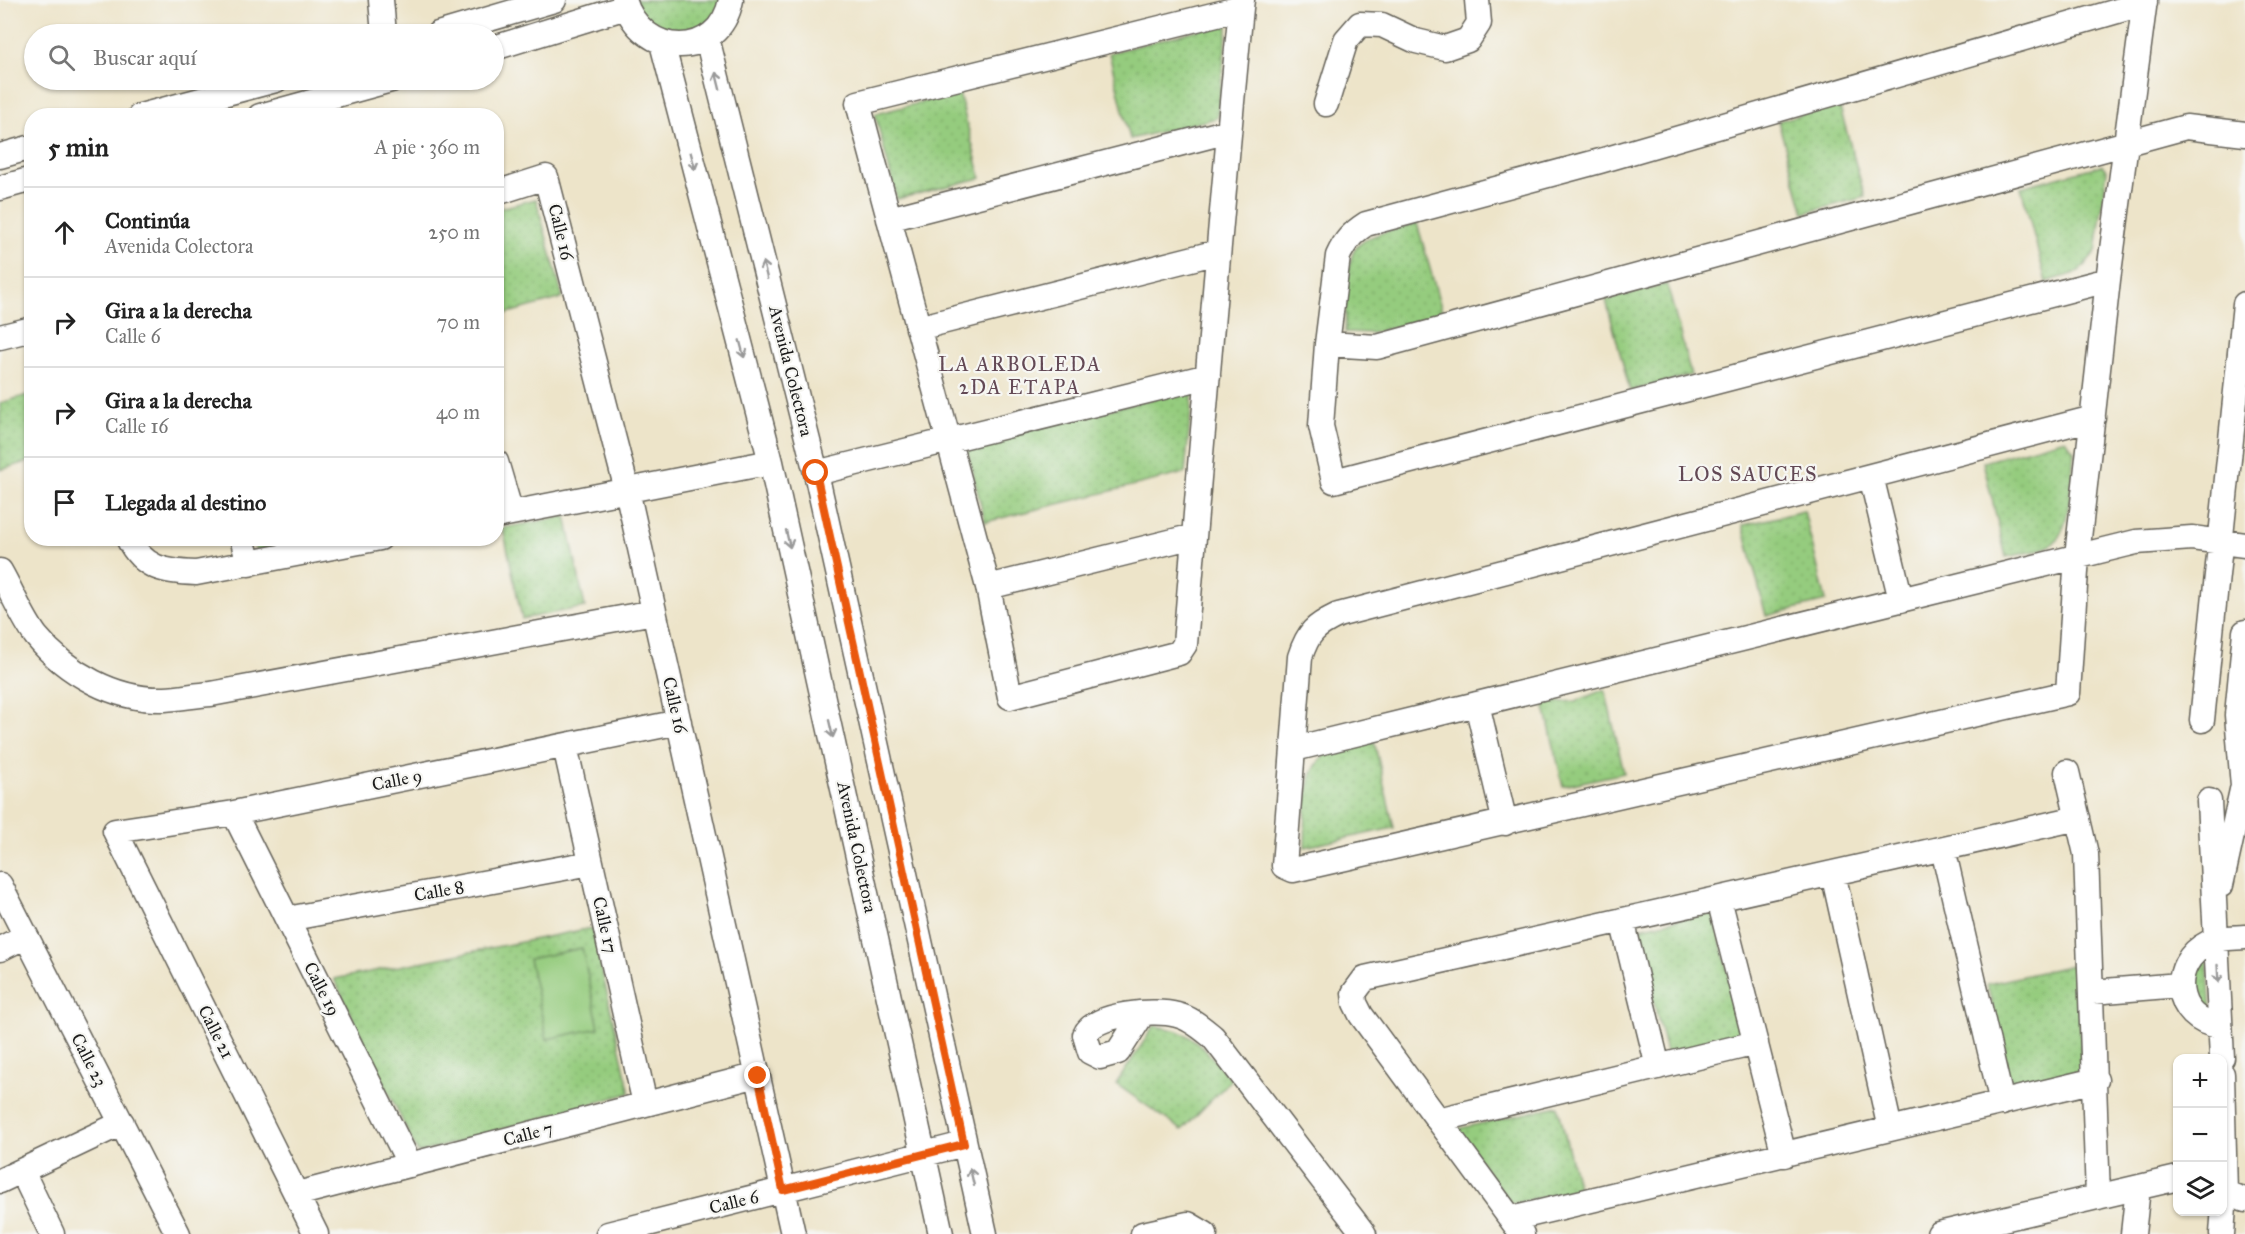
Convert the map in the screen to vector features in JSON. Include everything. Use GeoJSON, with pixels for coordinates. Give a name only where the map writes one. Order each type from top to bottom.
{"type":"FeatureCollection","features":[{"type":"Feature","properties":{"kind":"street"},"geometry":{"type":"LineString","coordinates":[[381,0],[383,24]]}},
{"type":"Feature","properties":{"kind":"street"},"geometry":{"type":"LineString","coordinates":[[472,24],[554,0]]}},
{"type":"Feature","properties":{"kind":"street"},"geometry":{"type":"LineString","coordinates":[[504,45],[625,4],[639,30],[662,43],[690,44],[706,38],[720,26],[731,0]]}},
{"type":"Feature","properties":{"kind":"street"},"geometry":{"type":"LineString","coordinates":[[1326,104],[1346,40],[1360,24],[1382,25],[1416,40],[1445,48],[1468,40],[1479,23],[1477,0]]}},
{"type":"Feature","properties":{"kind":"street"},"geometry":{"type":"LineString","coordinates":[[2093,418],[1338,615],[1320,624],[1306,638],[1300,657],[1284,866],[1293,870],[2068,693],[2077,556],[2093,418],[2109,280],[2145,2],[1600,161],[1366,224],[1354,232],[1344,243],[1338,256],[1327,344],[1322,426],[1334,481],[2109,280]]}},
{"type":"Feature","properties":{"kind":"street"},"geometry":{"type":"LineString","coordinates":[[1242,4],[1218,252],[1185,644],[1179,653],[1010,697],[988,587],[858,103],[1242,4]]}},
{"type":"Feature","properties":{"kind":"street","name":"Avenida Colectora"},"geometry":{"type":"LineString","coordinates":[[706,38],[816,473],[985,1234]]}},
{"type":"Feature","properties":{"kind":"street","name":"Avenida Colectora"},"geometry":{"type":"LineString","coordinates":[[662,43],[771,462],[941,1234]]}},
{"type":"Feature","properties":{"kind":"street"},"geometry":{"type":"LineString","coordinates":[[168,108],[237,90]]}},
{"type":"Feature","properties":{"kind":"street"},"geometry":{"type":"LineString","coordinates":[[289,108],[355,90]]}},
{"type":"Feature","properties":{"kind":"street"},"geometry":{"type":"LineString","coordinates":[[1327,344],[1377,347],[1632,280],[2186,127],[2245,134]]}},
{"type":"Feature","properties":{"kind":"street"},"geometry":{"type":"LineString","coordinates":[[889,219],[1229,131]]}},
{"type":"Feature","properties":{"kind":"street"},"geometry":{"type":"LineString","coordinates":[[0,156],[24,149]]}},
{"type":"Feature","properties":{"kind":"street","name":"Calle 16"},"geometry":{"type":"LineString","coordinates":[[504,190],[546,177],[627,490],[793,1234]]}},
{"type":"Feature","properties":{"kind":"street"},"geometry":{"type":"LineString","coordinates":[[0,188],[24,181]]}},
{"type":"Feature","properties":{"kind":"street"},"geometry":{"type":"LineString","coordinates":[[918,328],[1218,252]]}},
{"type":"Feature","properties":{"kind":"street"},"geometry":{"type":"LineString","coordinates":[[2202,720],[2234,543],[2245,304]]}},
{"type":"Feature","properties":{"kind":"street"},"geometry":{"type":"LineString","coordinates":[[0,337],[24,331]]}},
{"type":"Feature","properties":{"kind":"street"},"geometry":{"type":"LineString","coordinates":[[816,473],[1208,376]]}},
{"type":"Feature","properties":{"kind":"street"},"geometry":{"type":"LineString","coordinates":[[504,514],[771,462]]}},
{"type":"Feature","properties":{"kind":"street"},"geometry":{"type":"LineString","coordinates":[[1871,476],[1901,600]]}},
{"type":"Feature","properties":{"kind":"street"},"geometry":{"type":"LineString","coordinates":[[988,587],[1194,536]]}},
{"type":"Feature","properties":{"kind":"street"},"geometry":{"type":"LineString","coordinates":[[1294,749],[2077,556],[2162,538],[2234,543]]}},
{"type":"Feature","properties":{"kind":"street"},"geometry":{"type":"LineString","coordinates":[[132,546],[150,566],[169,572],[196,573],[340,546]]}},
{"type":"Feature","properties":{"kind":"street"},"geometry":{"type":"LineString","coordinates":[[244,546],[249,564]]}},
{"type":"Feature","properties":{"kind":"street"},"geometry":{"type":"LineString","coordinates":[[0,571],[35,634],[58,659],[103,687],[147,698],[164,699],[211,694],[654,612]]}},
{"type":"Feature","properties":{"kind":"street"},"geometry":{"type":"LineString","coordinates":[[2245,632],[2237,715],[2245,810]]}},
{"type":"Feature","properties":{"kind":"street"},"geometry":{"type":"LineString","coordinates":[[1477,704],[1505,823]]}},
{"type":"Feature","properties":{"kind":"street","name":"Calle 9"},"geometry":{"type":"LineString","coordinates":[[115,831],[234,813],[679,722]]}},
{"type":"Feature","properties":{"kind":"street","name":"Calle 17"},"geometry":{"type":"LineString","coordinates":[[566,746],[645,1104]]}},
{"type":"Feature","properties":{"kind":"street"},"geometry":{"type":"LineString","coordinates":[[2067,772],[2086,854],[2096,1080],[2098,1197]]}},
{"type":"Feature","properties":{"kind":"street"},"geometry":{"type":"LineString","coordinates":[[2215,916],[2243,785]]}},
{"type":"Feature","properties":{"kind":"street"},"geometry":{"type":"LineString","coordinates":[[2209,801],[2222,1054]]}},
{"type":"Feature","properties":{"kind":"street","name":"Calle 19"},"geometry":{"type":"LineString","coordinates":[[234,813],[410,1165]]}},
{"type":"Feature","properties":{"kind":"street"},"geometry":{"type":"LineString","coordinates":[[2078,818],[1365,978],[1354,993],[1354,1003],[1516,1227],[1784,1155],[2096,1080]]}},
{"type":"Feature","properties":{"kind":"street","name":"Calle 21"},"geometry":{"type":"LineString","coordinates":[[115,831],[316,1234]]}},
{"type":"Feature","properties":{"kind":"street"},"geometry":{"type":"LineString","coordinates":[[1942,849],[2002,1103]]}},
{"type":"Feature","properties":{"kind":"street","name":"Calle 8"},"geometry":{"type":"LineString","coordinates":[[287,919],[591,862]]}},
{"type":"Feature","properties":{"kind":"street"},"geometry":{"type":"LineString","coordinates":[[1833,873],[1890,1129]]}},
{"type":"Feature","properties":{"kind":"street","name":"Calle 23"},"geometry":{"type":"LineString","coordinates":[[0,885],[178,1234]]}},
{"type":"Feature","properties":{"kind":"street"},"geometry":{"type":"LineString","coordinates":[[1719,899],[1784,1155]]}},
{"type":"Feature","properties":{"kind":"street"},"geometry":{"type":"LineString","coordinates":[[1622,921],[1658,1067]]}},
{"type":"Feature","properties":{"kind":"street"},"geometry":{"type":"LineString","coordinates":[[0,949],[26,936]]}},
{"type":"Feature","properties":{"kind":"street"},"geometry":{"type":"LineString","coordinates":[[2220,1026],[2200,1020],[2189,1011],[2180,985],[2187,960],[2197,950],[2216,940],[2245,937]]}},
{"type":"Feature","properties":{"kind":"street"},"geometry":{"type":"LineString","coordinates":[[2092,992],[2180,985]]}},
{"type":"Feature","properties":{"kind":"street"},"geometry":{"type":"LineString","coordinates":[[1143,1013],[1164,1012],[1180,1015],[1214,1037],[1364,1234]]}},
{"type":"Feature","properties":{"kind":"street"},"geometry":{"type":"LineString","coordinates":[[1438,1120],[1756,1043]]}},
{"type":"Feature","properties":{"kind":"street","name":"Calle 7"},"geometry":{"type":"LineString","coordinates":[[297,1194],[758,1076]]}},
{"type":"Feature","properties":{"kind":"street"},"geometry":{"type":"LineString","coordinates":[[2225,1162],[2234,1102],[2227,1084]]}},
{"type":"Feature","properties":{"kind":"street"},"geometry":{"type":"LineString","coordinates":[[0,1181],[122,1123]]}},
{"type":"Feature","properties":{"kind":"street","name":"Calle 6"},"geometry":{"type":"LineString","coordinates":[[608,1234],[964,1144]]}},
{"type":"Feature","properties":{"kind":"street"},"geometry":{"type":"LineString","coordinates":[[22,1171],[52,1234]]}},
{"type":"Feature","properties":{"kind":"street"},"geometry":{"type":"LineString","coordinates":[[2222,1234],[2235,1196],[2227,1175]]}},
{"type":"Feature","properties":{"kind":"street"},"geometry":{"type":"LineString","coordinates":[[1939,1234],[2173,1179]]}},
{"type":"Feature","properties":{"kind":"street"},"geometry":{"type":"LineString","coordinates":[[2133,1234],[2138,1188]]}},
{"type":"Feature","properties":{"kind":"street"},"geometry":{"type":"LineString","coordinates":[[1143,1234],[1188,1224],[1205,1234]]}},
{"type":"Feature","properties":{"kind":"green space"},"geometry":{"type":"Polygon","coordinates":[[[632,0],[723,0],[707,26],[679,36],[650,27],[632,0]]]}},
{"type":"Feature","properties":{"kind":"green space"},"geometry":{"type":"Polygon","coordinates":[[[1228,22],[1217,118],[1130,139],[1109,53],[1228,22]]]}},
{"type":"Feature","properties":{"kind":"green space"},"geometry":{"type":"Polygon","coordinates":[[[959,93],[981,178],[897,199],[875,114],[959,93]]]}},
{"type":"Feature","properties":{"kind":"green space"},"geometry":{"type":"Polygon","coordinates":[[[1839,104],[1865,197],[1804,213],[1778,121],[1839,104]]]}},
{"type":"Feature","properties":{"kind":"green space"},"geometry":{"type":"Polygon","coordinates":[[[2102,165],[2107,171],[2096,251],[2079,272],[2046,282],[2021,187],[2102,165]]]}},
{"type":"Feature","properties":{"kind":"green space"},"geometry":{"type":"Polygon","coordinates":[[[536,199],[563,298],[504,314],[504,207],[536,199]]]}},
{"type":"Feature","properties":{"kind":"green space"},"geometry":{"type":"Polygon","coordinates":[[[1417,223],[1443,314],[1372,333],[1345,332],[1348,275],[1352,255],[1356,248],[1376,235],[1417,223]]]}},
{"type":"Feature","properties":{"kind":"green space"},"geometry":{"type":"Polygon","coordinates":[[[1667,284],[1691,375],[1630,391],[1606,300],[1667,284]]]}},
{"type":"Feature","properties":{"kind":"green space"},"geometry":{"type":"Polygon","coordinates":[[[1193,389],[1185,473],[985,522],[966,445],[1193,389]]]}},
{"type":"Feature","properties":{"kind":"green space"},"geometry":{"type":"Polygon","coordinates":[[[24,396],[24,463],[0,470],[0,403],[24,396]]]}},
{"type":"Feature","properties":{"kind":"green space"},"geometry":{"type":"Polygon","coordinates":[[[2065,439],[2074,451],[2067,516],[2058,538],[2046,547],[2006,557],[1983,462],[2065,439]]]}},
{"type":"Feature","properties":{"kind":"green space"},"geometry":{"type":"Polygon","coordinates":[[[1804,511],[1826,601],[1766,616],[1743,525],[1804,511]]]}},
{"type":"Feature","properties":{"kind":"green space"},"geometry":{"type":"Polygon","coordinates":[[[566,516],[585,607],[522,619],[504,528],[566,516]]]}},
{"type":"Feature","properties":{"kind":"green space"},"geometry":{"type":"Polygon","coordinates":[[[254,546],[282,546],[256,551],[254,546]]]}},
{"type":"Feature","properties":{"kind":"green space"},"geometry":{"type":"Polygon","coordinates":[[[1605,689],[1624,773],[1563,786],[1544,703],[1577,701],[1605,689]]]}},
{"type":"Feature","properties":{"kind":"green space"},"geometry":{"type":"Polygon","coordinates":[[[1374,741],[1394,828],[1305,847],[1308,790],[1317,765],[1325,755],[1338,748],[1374,741]]]}},
{"type":"Feature","properties":{"kind":"green space"},"geometry":{"type":"Polygon","coordinates":[[[1713,911],[1744,1038],[1667,1056],[1636,929],[1713,911]]]}},
{"type":"Feature","properties":{"kind":"green space"},"geometry":{"type":"Polygon","coordinates":[[[592,928],[630,1093],[418,1153],[334,979],[592,928]]]}},
{"type":"Feature","properties":{"kind":"green space"},"geometry":{"type":"Polygon","coordinates":[[[582,948],[599,1028],[547,1039],[529,959],[582,948]]]}},
{"type":"Feature","properties":{"kind":"green space"},"geometry":{"type":"Polygon","coordinates":[[[2207,953],[2211,1017],[2196,1007],[2189,975],[2207,953]]]}},
{"type":"Feature","properties":{"kind":"green space"},"geometry":{"type":"Polygon","coordinates":[[[2077,964],[2082,1070],[2012,1087],[1987,984],[2077,964]]]}},
{"type":"Feature","properties":{"kind":"green space"},"geometry":{"type":"Polygon","coordinates":[[[1154,1026],[1168,1028],[1190,1037],[1206,1051],[1231,1080],[1182,1130],[1116,1084],[1154,1026]]]}},
{"type":"Feature","properties":{"kind":"green space"},"geometry":{"type":"Polygon","coordinates":[[[1558,1106],[1578,1189],[1511,1204],[1457,1129],[1558,1106]]]}},
{"type":"Feature","properties":{"kind":"district","name":"LA ARBOLEDA 2DA ETAPA"},"geometry":{"type":"Point","coordinates":[1020,376]}},
{"type":"Feature","properties":{"kind":"district","name":"LOS SAUCES"},"geometry":{"type":"Point","coordinates":[1748,474]}},
{"type":"Feature","properties":{"kind":"route"},"geometry":{"type":"LineString","coordinates":[[758,1076],[783,1190],[964,1144],[816,473]]}}]}
